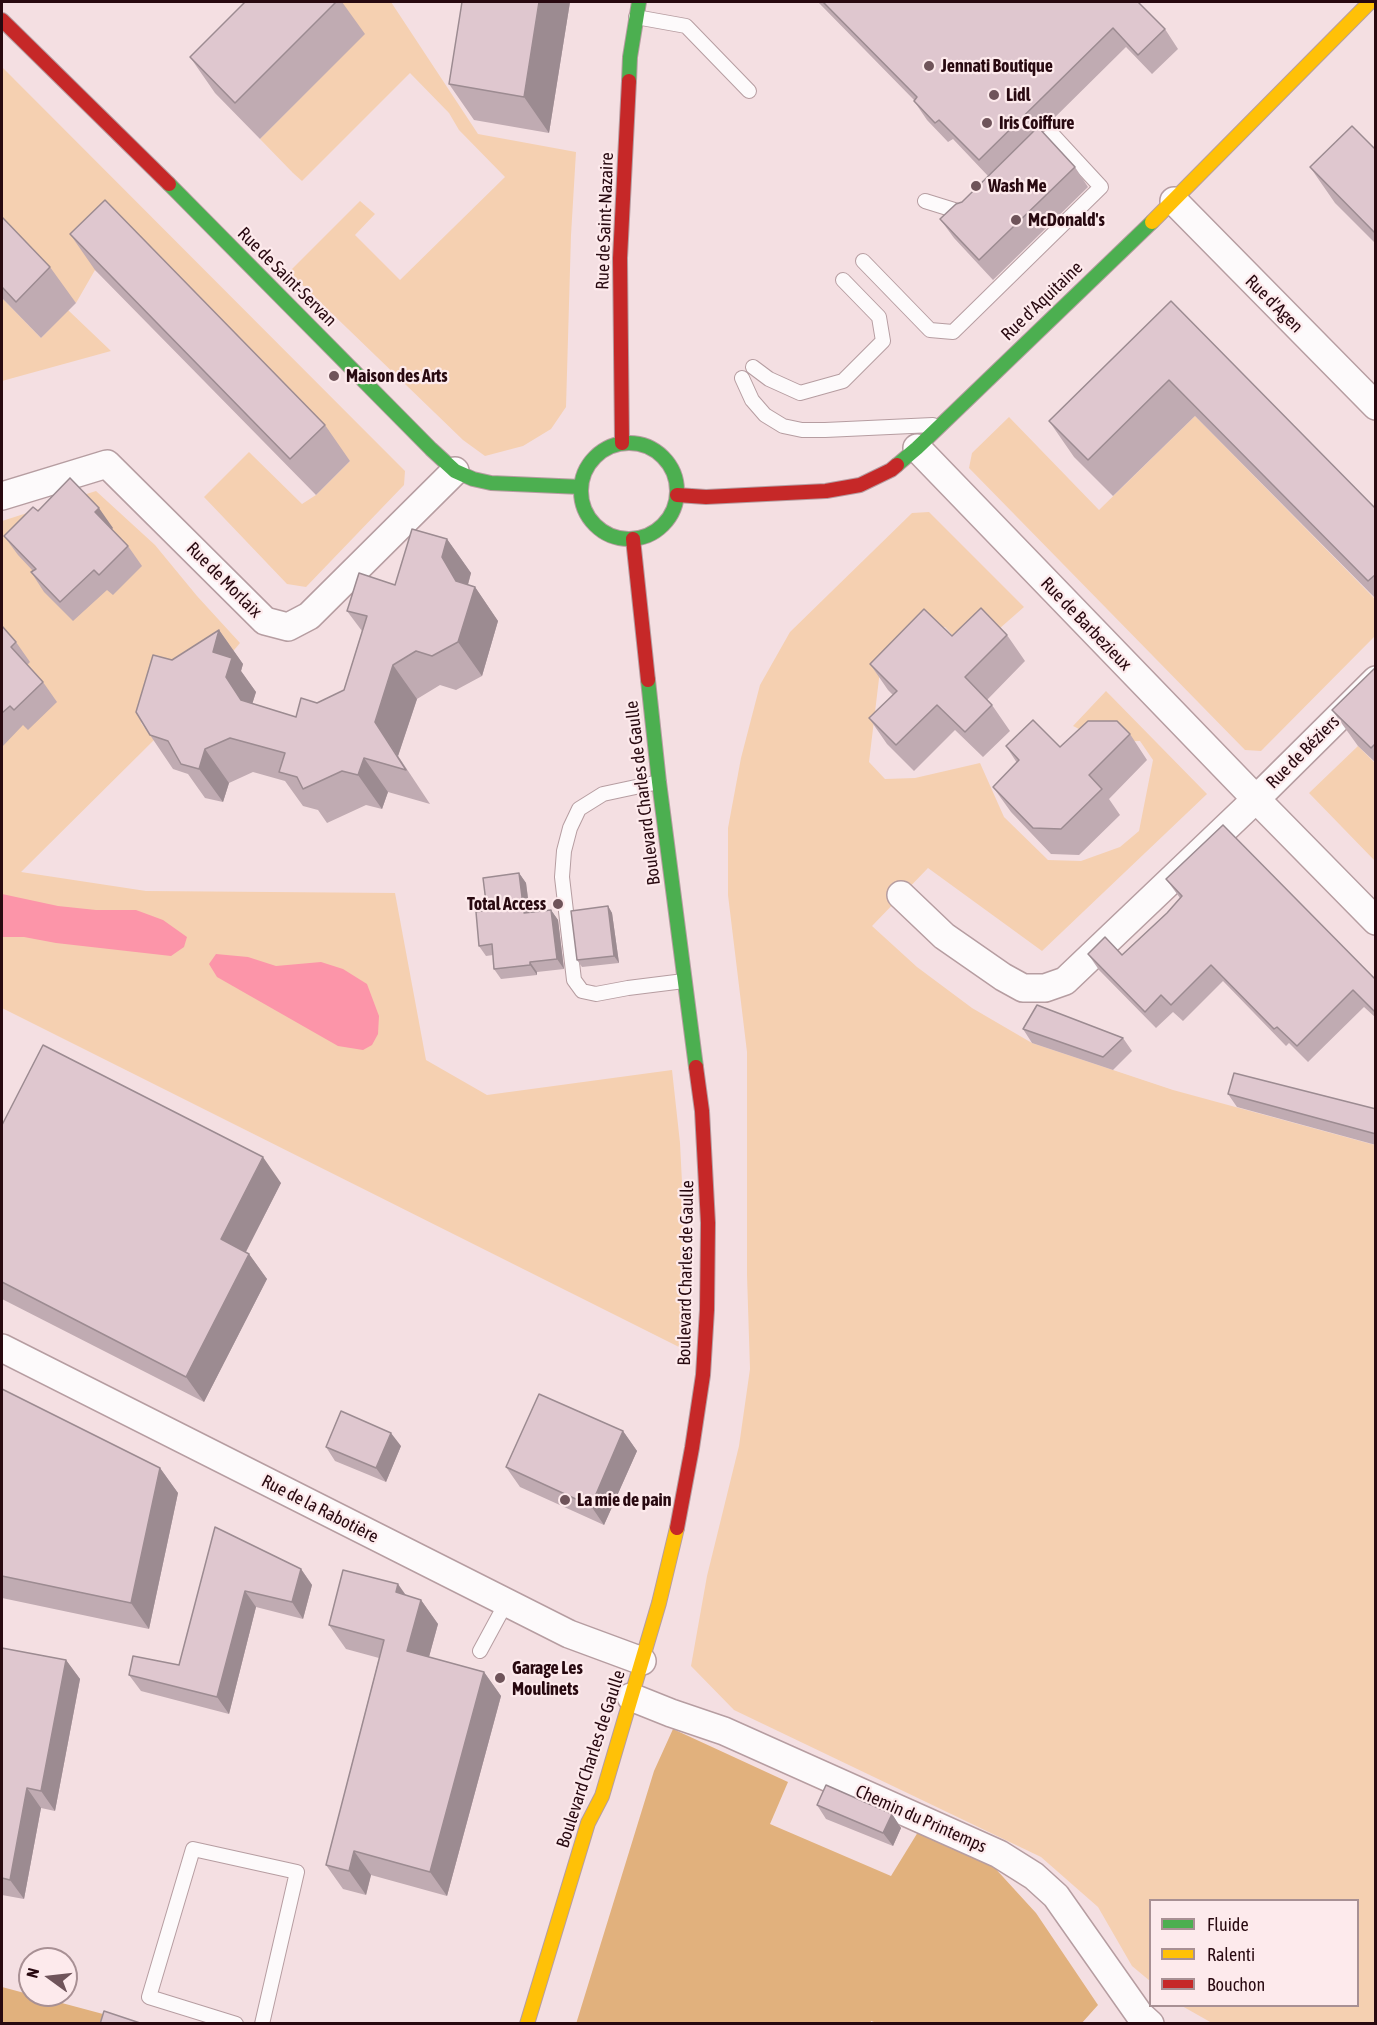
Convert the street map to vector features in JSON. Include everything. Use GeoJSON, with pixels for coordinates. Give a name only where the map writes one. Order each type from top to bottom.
{"type":"FeatureCollection","features":[{"type":"Feature","properties":{"kind":"main road","name":"Rue de Saint-Nazaire"},"geometry":{"type":"LineString","coordinates":[[622,443],[620,258],[630,57],[639,2]]}},
{"type":"Feature","properties":{"kind":"main road","name":"Rue d'Aquitaine"},"geometry":{"type":"LineString","coordinates":[[677,495],[705,498],[826,491],[860,484],[891,470],[917,448],[1174,201],[1370,2]]}},
{"type":"Feature","properties":{"kind":"main road","name":"Rue de Saint-Servan"},"geometry":{"type":"LineString","coordinates":[[2,20],[455,471],[473,479],[491,483],[581,487]]}},
{"type":"Feature","properties":{"kind":"main road"},"geometry":{"type":"LineString","coordinates":[[622,443],[641,444],[659,452],[675,475],[677,495],[674,510],[666,522],[654,532],[633,539],[614,537],[606,533],[592,521],[583,505],[581,487],[584,473],[596,455],[608,447],[622,443]]}},
{"type":"Feature","properties":{"kind":"main road","name":"Boulevard Charles de Gaulle"},"geometry":{"type":"LineString","coordinates":[[527,2024],[588,1823],[602,1796],[663,1589],[680,1514],[703,1375],[707,1310],[708,1222],[702,1111],[659,782],[633,539]]}},
{"type":"Feature","properties":{"kind":"street","name":"Rue d'Agen"},"geometry":{"type":"LineString","coordinates":[[1174,201],[1376,406]]}},
{"type":"Feature","properties":{"kind":"street","name":"Rue de Barbezieux"},"geometry":{"type":"LineString","coordinates":[[917,448],[1376,921]]}},
{"type":"Feature","properties":{"kind":"street","name":"Rue de Morlaix"},"geometry":{"type":"LineString","coordinates":[[2,496],[107,464],[266,621],[288,627],[309,616],[455,471]]}},
{"type":"Feature","properties":{"kind":"street","name":"Rue de Béziers"},"geometry":{"type":"LineString","coordinates":[[901,895],[944,936],[1003,977],[1023,988],[1045,988],[1065,981],[1256,799],[1376,680]]}},
{"type":"Feature","properties":{"kind":"street","name":"Rue de la Rabotière"},"geometry":{"type":"LineString","coordinates":[[2,1348],[569,1634],[642,1661]]}},
{"type":"Feature","properties":{"kind":"street","name":"Chemin du Printemps"},"geometry":{"type":"LineString","coordinates":[[632,1697],[724,1731],[999,1854],[1017,1865],[1034,1876],[1056,1896],[1139,2014],[1150,2024]]}},
{"type":"Feature","properties":{"kind":"lane"},"geometry":{"type":"LineString","coordinates":[[636,17],[686,26],[749,91]]}},
{"type":"Feature","properties":{"kind":"lane"},"geometry":{"type":"LineString","coordinates":[[863,261],[930,330],[953,332],[1101,187],[1052,134],[1028,158]]}},
{"type":"Feature","properties":{"kind":"lane"},"geometry":{"type":"LineString","coordinates":[[925,201],[969,215],[978,207]]}},
{"type":"Feature","properties":{"kind":"lane"},"geometry":{"type":"LineString","coordinates":[[753,367],[769,379],[800,393],[843,381],[883,341],[879,317],[843,280]]}},
{"type":"Feature","properties":{"kind":"lane"},"geometry":{"type":"LineString","coordinates":[[742,378],[752,400],[765,415],[783,426],[802,430],[825,430],[941,425]]}},
{"type":"Feature","properties":{"kind":"lane"},"geometry":{"type":"LineString","coordinates":[[659,782],[603,794],[579,809],[570,828],[564,851],[562,877],[573,980],[582,991],[596,994],[684,981]]}},
{"type":"Feature","properties":{"kind":"lane"},"geometry":{"type":"LineString","coordinates":[[480,1651],[506,1603]]}},
{"type":"Feature","properties":{"kind":"lane"},"geometry":{"type":"LineString","coordinates":[[236,2024],[149,1997],[193,1849],[297,1872],[262,2024]]}},
{"type":"Feature","properties":{"kind":"shaded area"},"geometry":{"type":"Polygon","coordinates":[[[333,2],[391,2],[478,134],[576,152],[566,407],[551,429],[523,446],[485,456],[463,440],[289,272],[360,201],[375,214],[355,235],[400,280],[505,177],[459,130],[449,113],[410,73],[302,181],[293,173],[260,139],[364,34],[333,2]]]}},
{"type":"Feature","properties":{"kind":"shaded area"},"geometry":{"type":"Polygon","coordinates":[[[2,67],[405,471],[404,485],[306,587],[287,584],[204,497],[249,452],[302,504],[316,495],[350,461],[95,270],[76,303],[2,227],[2,67]]]}},
{"type":"Feature","properties":{"kind":"shaded area"},"geometry":{"type":"Polygon","coordinates":[[[2,298],[41,338],[68,310],[111,351],[2,381],[2,298]]]}},
{"type":"Feature","properties":{"kind":"shaded area"},"geometry":{"type":"Polygon","coordinates":[[[1195,416],[1375,599],[1375,636],[1261,751],[1245,750],[969,468],[972,453],[1009,417],[1099,510],[1195,416]]]}},
{"type":"Feature","properties":{"kind":"shaded area"},"geometry":{"type":"Polygon","coordinates":[[[96,491],[155,545],[240,643],[224,662],[177,689],[141,723],[154,740],[21,872],[146,891],[395,893],[426,1060],[487,1095],[672,1070],[680,1143],[685,1242],[683,1349],[2,1008],[2,521],[96,491]]]}},
{"type":"Feature","properties":{"kind":"shaded area"},"geometry":{"type":"Polygon","coordinates":[[[929,512],[1024,607],[983,643],[957,640],[945,627],[899,644],[881,662],[869,762],[885,779],[915,778],[980,763],[1004,817],[1048,860],[1081,861],[1120,847],[1139,831],[1153,760],[1140,741],[1105,742],[1073,726],[1106,691],[1207,794],[1042,951],[928,868],[872,926],[917,967],[972,1008],[1032,1043],[1173,1090],[1375,1145],[1375,2023],[1212,2023],[1184,2007],[1359,2007],[1359,1899],[1149,1899],[1149,1980],[1132,1966],[1098,1907],[1041,1857],[734,1710],[691,1666],[707,1576],[739,1446],[750,1369],[747,1275],[747,1052],[728,895],[728,828],[741,758],[760,685],[790,632],[912,513],[929,512]]]}},
{"type":"Feature","properties":{"kind":"shaded area"},"geometry":{"type":"Polygon","coordinates":[[[1358,746],[1375,763],[1375,861],[1309,793],[1358,746]]]}},
{"type":"Feature","properties":{"kind":"shaded area"},"geometry":{"type":"Polygon","coordinates":[[[2,894],[58,906],[96,910],[136,910],[163,920],[187,937],[184,947],[171,956],[56,943],[24,937],[2,937],[2,894]]]}},
{"type":"Feature","properties":{"kind":"shaded area"},"geometry":{"type":"Polygon","coordinates":[[[216,954],[248,957],[276,966],[321,962],[343,969],[367,984],[379,1016],[378,1034],[372,1045],[363,1050],[338,1046],[217,977],[209,964],[216,954]]]}},
{"type":"Feature","properties":{"kind":"shaded area"},"geometry":{"type":"Polygon","coordinates":[[[673,1729],[788,1782],[770,1824],[891,1876],[918,1832],[993,1866],[1036,1913],[1098,2005],[1081,2024],[880,2024],[871,2021],[870,2024],[576,2024],[654,1771],[673,1729]]]}},
{"type":"Feature","properties":{"kind":"shaded area"},"geometry":{"type":"Polygon","coordinates":[[[2,1987],[18,1991],[18,2007],[77,2007],[103,2014],[100,2023],[2,2023],[2,1987]]]}},
{"type":"Feature","properties":{"kind":"building"},"geometry":{"type":"Polygon","coordinates":[[[245,2],[336,2],[235,103],[190,57],[245,2]]]}},
{"type":"Feature","properties":{"kind":"building"},"geometry":{"type":"Polygon","coordinates":[[[462,2],[539,2],[524,97],[449,84],[462,2]]]}},
{"type":"Feature","properties":{"kind":"building","name":"Lidl"},"geometry":{"type":"Polygon","coordinates":[[[823,2],[1138,2],[1165,29],[1138,55],[1113,28],[979,160],[939,120],[935,123],[914,101],[917,97],[823,2]]]}},
{"type":"Feature","properties":{"kind":"building"},"geometry":{"type":"Polygon","coordinates":[[[1352,126],[1376,150],[1376,234],[1310,167],[1352,126]]]}},
{"type":"Feature","properties":{"kind":"building"},"geometry":{"type":"Polygon","coordinates":[[[1038,127],[1075,167],[979,260],[940,219],[956,204],[962,202],[1038,127]]]}},
{"type":"Feature","properties":{"kind":"building"},"geometry":{"type":"Polygon","coordinates":[[[105,200],[325,425],[290,459],[70,234],[105,200]]]}},
{"type":"Feature","properties":{"kind":"building"},"geometry":{"type":"Polygon","coordinates":[[[2,217],[50,267],[16,302],[2,287],[2,217]]]}},
{"type":"Feature","properties":{"kind":"building"},"geometry":{"type":"Polygon","coordinates":[[[1171,301],[1376,509],[1376,574],[1368,581],[1169,380],[1088,460],[1049,421],[1171,301]]]}},
{"type":"Feature","properties":{"kind":"building"},"geometry":{"type":"Polygon","coordinates":[[[70,478],[99,508],[95,512],[128,546],[99,575],[94,570],[60,602],[31,572],[36,569],[4,536],[33,507],[38,511],[70,478]]]}},
{"type":"Feature","properties":{"kind":"building"},"geometry":{"type":"Polygon","coordinates":[[[412,529],[447,539],[442,557],[456,581],[475,587],[458,642],[432,656],[416,651],[393,665],[375,722],[406,770],[364,758],[358,775],[342,771],[303,789],[297,777],[279,772],[285,753],[230,738],[205,749],[199,769],[181,764],[168,741],[150,735],[136,712],[153,655],[172,660],[219,630],[213,652],[232,658],[226,677],[241,700],[296,717],[301,698],[317,703],[344,690],[367,616],[347,611],[359,573],[395,585],[412,529]]]}},
{"type":"Feature","properties":{"kind":"building"},"geometry":{"type":"Polygon","coordinates":[[[981,608],[1007,635],[965,677],[992,705],[965,732],[937,705],[896,745],[869,718],[897,691],[870,664],[924,609],[952,636],[981,608]]]}},
{"type":"Feature","properties":{"kind":"building"},"geometry":{"type":"Polygon","coordinates":[[[2,626],[16,642],[11,647],[43,682],[14,710],[10,706],[2,713],[2,626]]]}},
{"type":"Feature","properties":{"kind":"building"},"geometry":{"type":"Polygon","coordinates":[[[1376,667],[1376,743],[1371,748],[1332,710],[1376,667]]]}},
{"type":"Feature","properties":{"kind":"building"},"geometry":{"type":"Polygon","coordinates":[[[1033,720],[1060,747],[1088,721],[1117,721],[1130,734],[1089,775],[1102,789],[1061,829],[1033,828],[993,787],[1019,760],[1006,746],[1033,720]]]}},
{"type":"Feature","properties":{"kind":"building"},"geometry":{"type":"Polygon","coordinates":[[[1223,825],[1376,980],[1376,1013],[1353,990],[1297,1046],[1277,1027],[1274,1029],[1211,965],[1171,1005],[1161,995],[1145,1012],[1088,954],[1105,937],[1122,955],[1167,913],[1182,896],[1166,879],[1223,825]]]}},
{"type":"Feature","properties":{"kind":"building"},"geometry":{"type":"Polygon","coordinates":[[[519,873],[524,913],[551,910],[557,959],[494,969],[492,944],[479,946],[476,912],[487,910],[483,878],[519,873]]]}},
{"type":"Feature","properties":{"kind":"building"},"geometry":{"type":"Polygon","coordinates":[[[608,906],[614,956],[577,960],[571,911],[608,906]]]}},
{"type":"Feature","properties":{"kind":"building"},"geometry":{"type":"Polygon","coordinates":[[[1037,1005],[1123,1038],[1103,1057],[1023,1029],[1037,1005]]]}},
{"type":"Feature","properties":{"kind":"building"},"geometry":{"type":"Polygon","coordinates":[[[43,1045],[263,1157],[221,1239],[249,1254],[186,1377],[2,1282],[2,1125],[43,1045]]]}},
{"type":"Feature","properties":{"kind":"building"},"geometry":{"type":"Polygon","coordinates":[[[1234,1073],[1376,1109],[1376,1134],[1228,1094],[1234,1073]]]}},
{"type":"Feature","properties":{"kind":"building"},"geometry":{"type":"Polygon","coordinates":[[[2,1389],[160,1468],[131,1603],[2,1576],[2,1389]]]}},
{"type":"Feature","properties":{"kind":"building"},"geometry":{"type":"Polygon","coordinates":[[[539,1394],[623,1431],[591,1506],[506,1467],[539,1394]]]}},
{"type":"Feature","properties":{"kind":"building"},"geometry":{"type":"Polygon","coordinates":[[[341,1411],[391,1433],[376,1468],[326,1447],[341,1411]]]}},
{"type":"Feature","properties":{"kind":"building"},"geometry":{"type":"Polygon","coordinates":[[[215,1527],[301,1569],[292,1602],[245,1591],[217,1697],[129,1675],[133,1656],[179,1665],[215,1527]]]}},
{"type":"Feature","properties":{"kind":"building"},"geometry":{"type":"Polygon","coordinates":[[[343,1570],[398,1584],[396,1592],[421,1600],[407,1651],[484,1672],[430,1872],[354,1851],[349,1871],[326,1865],[384,1640],[329,1625],[343,1570]]]}},
{"type":"Feature","properties":{"kind":"building"},"geometry":{"type":"Polygon","coordinates":[[[2,1648],[66,1660],[41,1791],[27,1788],[10,1880],[2,1878],[2,1648]]]}},
{"type":"Feature","properties":{"kind":"building"},"geometry":{"type":"Polygon","coordinates":[[[826,1785],[892,1814],[883,1833],[817,1805],[826,1785]]]}},
{"type":"Feature","properties":{"kind":"building"},"geometry":{"type":"Polygon","coordinates":[[[104,2011],[143,2024],[100,2024],[104,2011]]]}},
{"type":"Feature","properties":{"kind":"traffic: fast"},"geometry":{"type":"LineString","coordinates":[[629,81],[630,57],[639,2]]}},
{"type":"Feature","properties":{"kind":"traffic: fast"},"geometry":{"type":"LineString","coordinates":[[169,184],[455,471],[473,479],[491,483],[581,487]]}},
{"type":"Feature","properties":{"kind":"traffic: fast"},"geometry":{"type":"LineString","coordinates":[[897,465],[1152,222]]}},
{"type":"Feature","properties":{"kind":"traffic: fast"},"geometry":{"type":"LineString","coordinates":[[629,443],[647,446],[663,457],[674,473],[677,491],[674,509],[663,525],[647,536],[629,539],[611,536],[595,525],[584,509],[581,491],[584,473],[595,457],[611,446],[629,443]]}},
{"type":"Feature","properties":{"kind":"traffic: fast"},"geometry":{"type":"LineString","coordinates":[[648,680],[696,1067]]}},
{"type":"Feature","properties":{"kind":"traffic: slow"},"geometry":{"type":"LineString","coordinates":[[1152,222],[1370,2]]}},
{"type":"Feature","properties":{"kind":"traffic: slow"},"geometry":{"type":"LineString","coordinates":[[527,2024],[588,1823],[602,1796],[659,1603],[677,1528]]}},
{"type":"Feature","properties":{"kind":"traffic: jam"},"geometry":{"type":"LineString","coordinates":[[2,20],[169,184]]}},
{"type":"Feature","properties":{"kind":"traffic: jam"},"geometry":{"type":"LineString","coordinates":[[622,443],[620,258],[629,81]]}},
{"type":"Feature","properties":{"kind":"traffic: jam"},"geometry":{"type":"LineString","coordinates":[[677,495],[706,497],[826,491],[860,485],[897,465]]}},
{"type":"Feature","properties":{"kind":"traffic: jam"},"geometry":{"type":"LineString","coordinates":[[633,539],[648,680]]}},
{"type":"Feature","properties":{"kind":"traffic: jam"},"geometry":{"type":"LineString","coordinates":[[677,1528],[703,1375],[707,1310],[708,1223],[702,1111],[696,1067]]}},
{"type":"Feature","properties":{"kind":"place","name":"Jennati Boutique"},"geometry":{"type":"Point","coordinates":[929,66]}},
{"type":"Feature","properties":{"kind":"place","name":"Lidl"},"geometry":{"type":"Point","coordinates":[994,95]}},
{"type":"Feature","properties":{"kind":"place","name":"Iris Coiffure"},"geometry":{"type":"Point","coordinates":[987,123]}},
{"type":"Feature","properties":{"kind":"place","name":"Wash Me"},"geometry":{"type":"Point","coordinates":[976,186]}},
{"type":"Feature","properties":{"kind":"place","name":"McDonald's"},"geometry":{"type":"Point","coordinates":[1016,220]}},
{"type":"Feature","properties":{"kind":"place","name":"Maison des Arts"},"geometry":{"type":"Point","coordinates":[334,376]}},
{"type":"Feature","properties":{"kind":"place","name":"Total Access"},"geometry":{"type":"Point","coordinates":[558,904]}},
{"type":"Feature","properties":{"kind":"place","name":"La mie de pain"},"geometry":{"type":"Point","coordinates":[565,1500]}},
{"type":"Feature","properties":{"kind":"place","name":"Garage Les Moulinets"},"geometry":{"type":"Point","coordinates":[500,1678]}}]}
